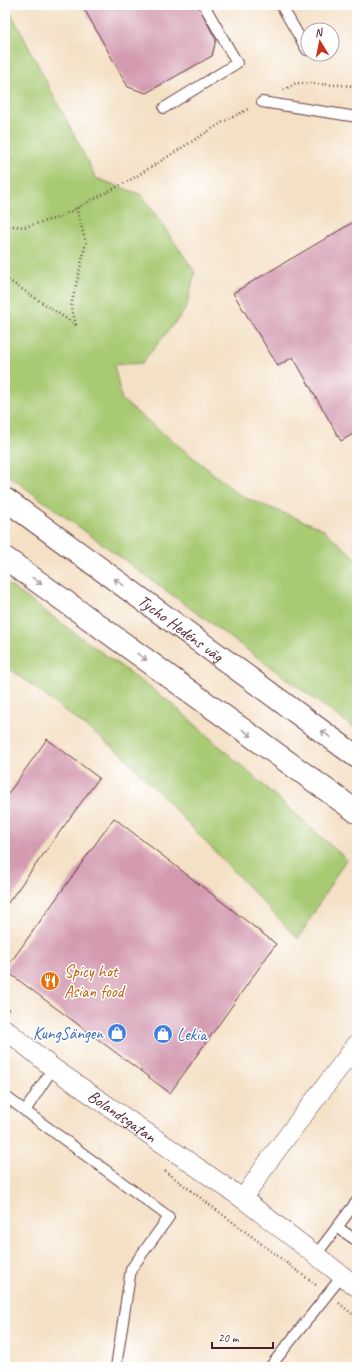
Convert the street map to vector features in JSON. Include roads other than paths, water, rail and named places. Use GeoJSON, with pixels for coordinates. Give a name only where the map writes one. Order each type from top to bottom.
{"type":"FeatureCollection","features":[{"type":"Feature","properties":{"kind":"main road","name":"Tycho Hedéns väg"},"geometry":{"type":"LineString","coordinates":[[5,499],[357,757]]}},
{"type":"Feature","properties":{"kind":"main road"},"geometry":{"type":"LineString","coordinates":[[5,558],[357,812]]}},
{"type":"Feature","properties":{"kind":"street","name":"Bolandsgatan"},"geometry":{"type":"LineString","coordinates":[[5,1029],[53,1068],[243,1199],[357,1287]]}},
{"type":"Feature","properties":{"kind":"street"},"geometry":{"type":"LineString","coordinates":[[243,1199],[270,1158],[357,1044]]}},
{"type":"Feature","properties":{"kind":"lane"},"geometry":{"type":"LineString","coordinates":[[164,108],[238,63],[204,5]]}},
{"type":"Feature","properties":{"kind":"lane"},"geometry":{"type":"LineString","coordinates":[[281,5],[300,38]]}},
{"type":"Feature","properties":{"kind":"lane"},"geometry":{"type":"LineString","coordinates":[[262,102],[357,117]]}},
{"type":"Feature","properties":{"kind":"lane"},"geometry":{"type":"LineString","coordinates":[[25,1111],[53,1068]]}},
{"type":"Feature","properties":{"kind":"lane"},"geometry":{"type":"LineString","coordinates":[[5,1096],[169,1217],[131,1269],[116,1367]]}},
{"type":"Feature","properties":{"kind":"lane"},"geometry":{"type":"LineString","coordinates":[[315,1256],[357,1201]]}},
{"type":"Feature","properties":{"kind":"lane"},"geometry":{"type":"LineString","coordinates":[[337,1227],[357,1241]]}},
{"type":"Feature","properties":{"kind":"lane"},"geometry":{"type":"LineString","coordinates":[[270,1367],[327,1293],[342,1276]]}},
{"type":"Feature","properties":{"kind":"place","name":"Spicy hot Asian food"},"geometry":{"type":"Point","coordinates":[50,981]}},
{"type":"Feature","properties":{"kind":"place","name":"KungSängen"},"geometry":{"type":"Point","coordinates":[117,1033]}},
{"type":"Feature","properties":{"kind":"place","name":"Lekia"},"geometry":{"type":"Point","coordinates":[163,1034]}}]}
